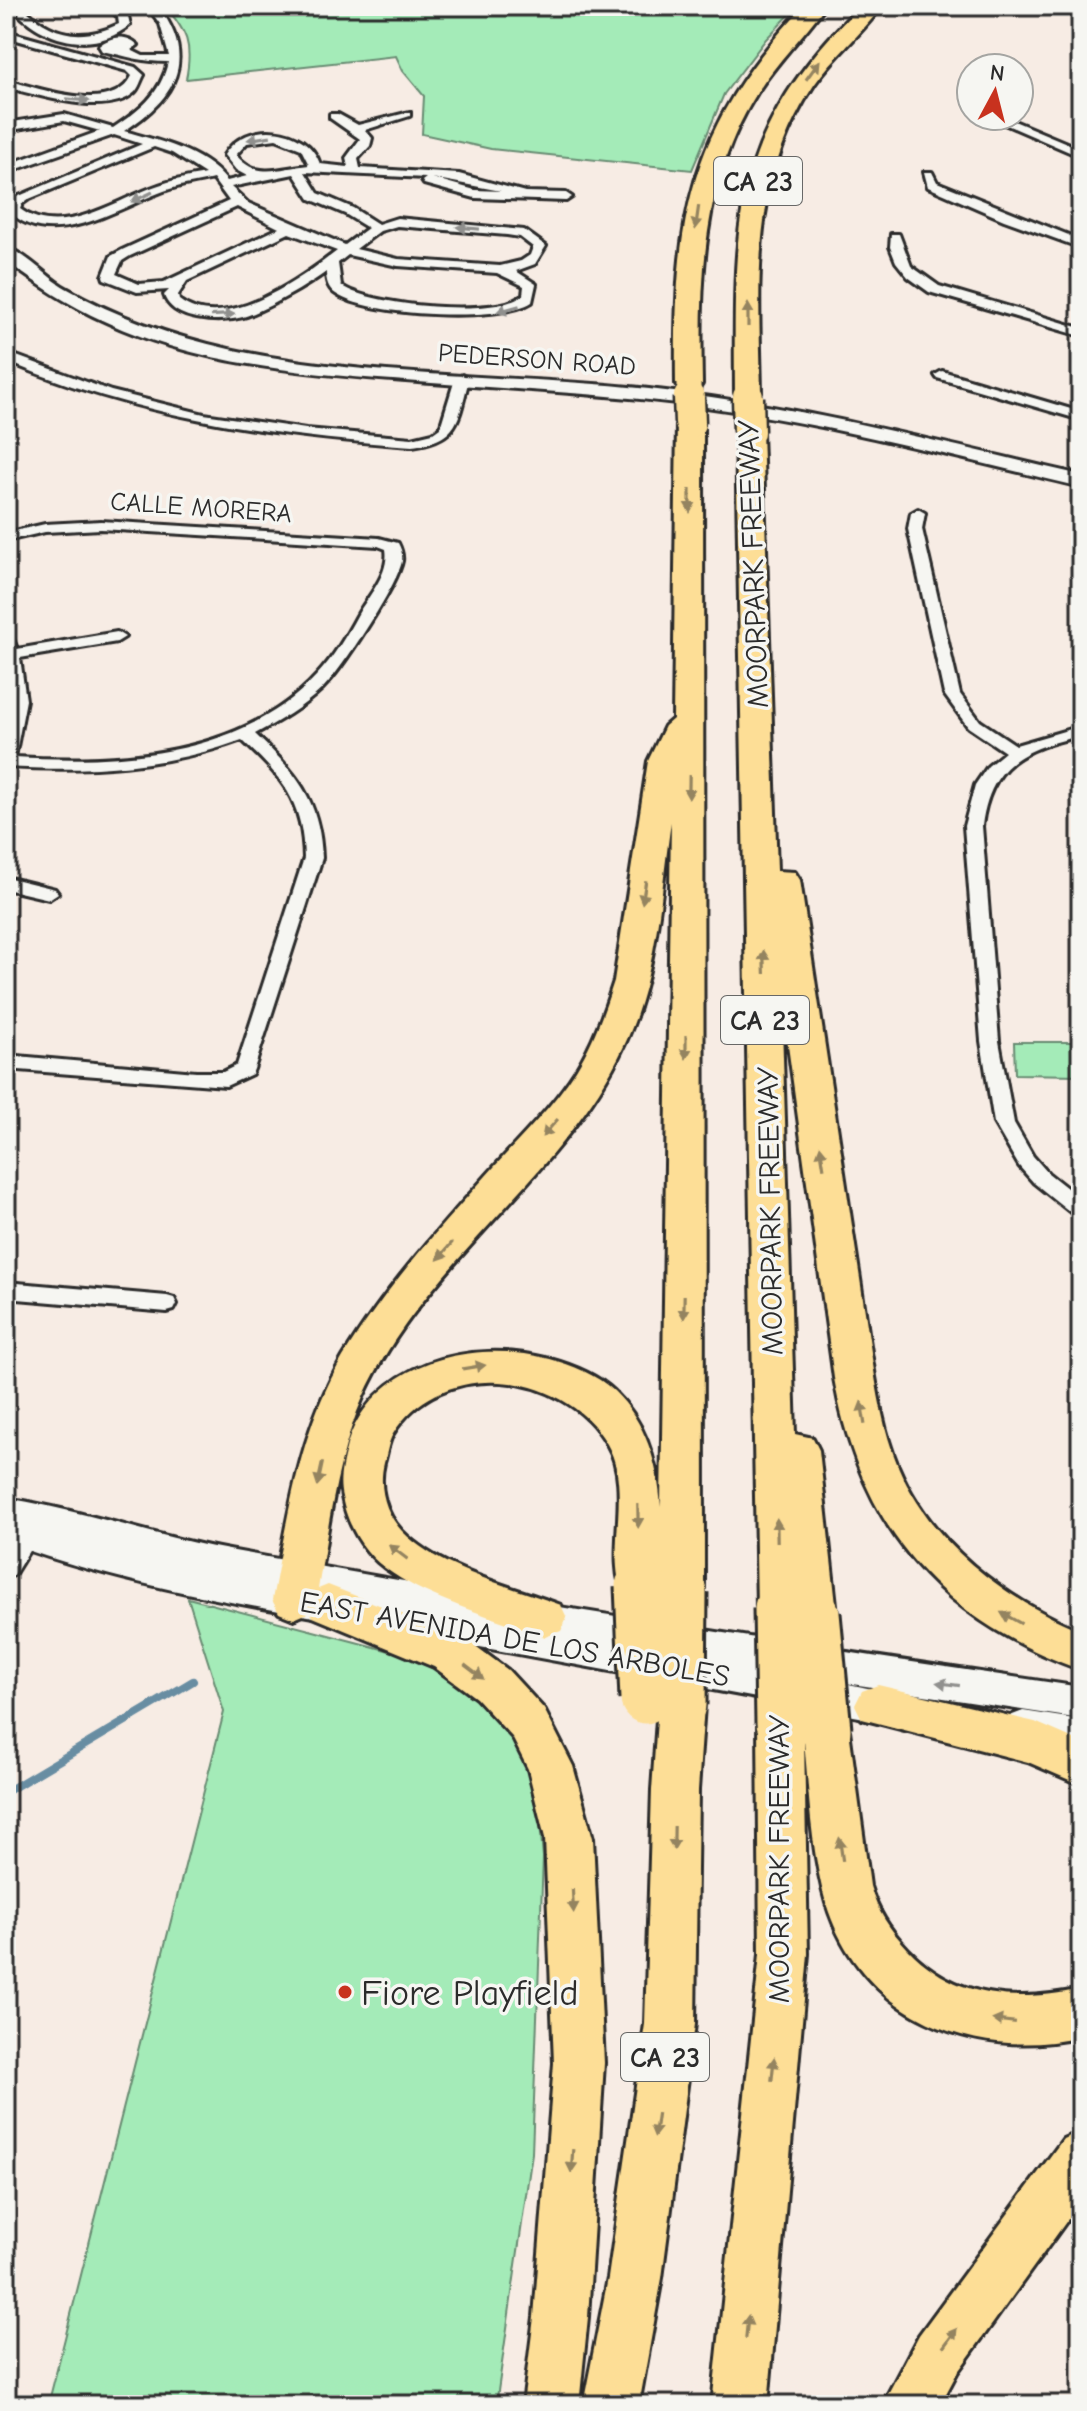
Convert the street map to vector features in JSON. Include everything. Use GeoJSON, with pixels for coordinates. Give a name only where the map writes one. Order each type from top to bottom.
{"type":"FeatureCollection","features":[{"type":"Feature","properties":{"kind":"highway","name":"MOORPARK FREEWAY"},"geometry":{"type":"LineString","coordinates":[[611,2405],[635,2278],[670,2024],[675,1790],[663,1702],[661,1589],[690,709],[689,384],[692,257],[700,199],[719,146],[745,94],[815,6]]}},
{"type":"Feature","properties":{"kind":"highway","name":"MOORPARK FREEWAY"},"geometry":{"type":"LineString","coordinates":[[740,2405],[803,1726],[771,1221],[748,393],[748,234],[757,183],[780,123],[805,80],[834,42],[872,6]]}},
{"type":"Feature","properties":{"kind":"highway"},"geometry":{"type":"LineString","coordinates":[[755,654],[797,991],[867,1437],[878,1470],[895,1501],[954,1574],[1002,1614],[1081,1651]]}},
{"type":"Feature","properties":{"kind":"highway"},"geometry":{"type":"LineString","coordinates":[[551,2405],[561,2317],[579,2063],[569,1838],[550,1766],[528,1723],[492,1684],[450,1653],[307,1593],[328,1437],[339,1403],[354,1374],[381,1330],[570,1105],[602,1053],[631,981],[664,761],[690,709]]}},
{"type":"Feature","properties":{"kind":"highway"},"geometry":{"type":"LineString","coordinates":[[545,1618],[428,1571],[390,1547],[374,1525],[361,1492],[363,1453],[384,1415],[417,1385],[467,1367],[508,1365],[538,1369],[567,1379],[605,1405],[625,1435],[632,1453],[637,1489],[661,1589]]}},
{"type":"Feature","properties":{"kind":"highway"},"geometry":{"type":"LineString","coordinates":[[878,1705],[1035,1743],[1081,1764]]}},
{"type":"Feature","properties":{"kind":"highway"},"geometry":{"type":"LineString","coordinates":[[803,1726],[852,1906],[870,1941],[897,1974],[933,2000],[983,2018],[1029,2024],[1052,2022],[1081,2013]]}},
{"type":"Feature","properties":{"kind":"highway"},"geometry":{"type":"LineString","coordinates":[[910,2405],[938,2354],[1081,2157]]}},
{"type":"Feature","properties":{"kind":"main road","name":"EAST AVENIDA DE LOS ARBOLES"},"geometry":{"type":"LineString","coordinates":[[20,1521],[219,1586],[545,1618],[1081,1703]]}},
{"type":"Feature","properties":{"kind":"main road","name":"EAST AVENIDA DE LOS ARBOLES"},"geometry":{"type":"LineString","coordinates":[[307,1593],[878,1705],[1081,1736]]}},
{"type":"Feature","properties":{"kind":"street"},"geometry":{"type":"LineString","coordinates":[[16,6],[27,19],[52,36],[108,41]]}},
{"type":"Feature","properties":{"kind":"street"},"geometry":{"type":"LineString","coordinates":[[72,55],[108,41],[125,25],[126,21],[111,6]]}},
{"type":"Feature","properties":{"kind":"street"},"geometry":{"type":"LineString","coordinates":[[6,169],[61,152],[98,135],[115,132],[147,107],[165,87],[175,59],[173,34],[152,6]]}},
{"type":"Feature","properties":{"kind":"street"},"geometry":{"type":"LineString","coordinates":[[6,34],[72,55],[131,69],[138,79],[126,91],[91,102],[71,100],[6,83]]}},
{"type":"Feature","properties":{"kind":"street"},"geometry":{"type":"LineString","coordinates":[[108,41],[109,51],[124,51],[141,59],[175,59]]}},
{"type":"Feature","properties":{"kind":"street"},"geometry":{"type":"LineString","coordinates":[[357,129],[406,114]]}},
{"type":"Feature","properties":{"kind":"street"},"geometry":{"type":"LineString","coordinates":[[334,116],[366,138],[364,146],[352,158],[355,172]]}},
{"type":"Feature","properties":{"kind":"street"},"geometry":{"type":"LineString","coordinates":[[6,127],[56,117],[74,119],[154,143],[193,158],[220,180],[238,202],[291,227],[347,250],[395,262],[494,270],[524,279],[530,284],[528,300],[513,308],[487,313],[359,300],[340,291],[332,280],[332,263]]}},
{"type":"Feature","properties":{"kind":"street"},"geometry":{"type":"LineString","coordinates":[[6,180],[88,153],[115,140],[115,132]]}},
{"type":"Feature","properties":{"kind":"street"},"geometry":{"type":"LineString","coordinates":[[1030,132],[1081,153]]}},
{"type":"Feature","properties":{"kind":"street"},"geometry":{"type":"LineString","coordinates":[[258,177],[240,167],[230,155],[233,147],[241,141],[261,136],[288,138],[303,144],[316,169]]}},
{"type":"Feature","properties":{"kind":"street"},"geometry":{"type":"LineString","coordinates":[[154,143],[25,196],[16,202],[14,210],[21,217],[37,223],[68,222],[110,211],[162,188],[316,169],[421,171],[431,183],[458,191],[482,195],[520,193],[566,197]]}},
{"type":"Feature","properties":{"kind":"street"},"geometry":{"type":"LineString","coordinates":[[298,171],[314,196],[349,211],[376,228]]}},
{"type":"Feature","properties":{"kind":"street"},"geometry":{"type":"LineString","coordinates":[[928,175],[932,184],[1081,244]]}},
{"type":"Feature","properties":{"kind":"street"},"geometry":{"type":"LineString","coordinates":[[238,202],[195,219],[116,259],[109,276],[118,282],[146,288],[181,282],[291,227]]}},
{"type":"Feature","properties":{"kind":"street"},"geometry":{"type":"LineString","coordinates":[[181,282],[171,295],[173,302],[182,309],[223,316],[240,314],[332,263],[376,228],[407,221],[524,234],[540,246],[535,259],[526,264],[494,270]]}},
{"type":"Feature","properties":{"kind":"street"},"geometry":{"type":"LineString","coordinates":[[895,237],[896,255],[900,263],[913,276],[934,289],[1081,332]]}},
{"type":"Feature","properties":{"kind":"street","name":"PEDERSON ROAD"},"geometry":{"type":"LineString","coordinates":[[6,253],[35,277],[83,304],[137,327],[184,342],[289,365],[716,413],[843,436],[1081,490]]}},
{"type":"Feature","properties":{"kind":"street","name":"PEDERSON ROAD"},"geometry":{"type":"LineString","coordinates":[[6,272],[42,297],[79,316],[176,352],[309,378],[596,388],[713,402],[835,425],[1081,481]]}},
{"type":"Feature","properties":{"kind":"street"},"geometry":{"type":"LineString","coordinates":[[6,356],[70,383],[155,409],[223,424],[307,435],[430,441],[443,436],[450,427],[460,384]]}},
{"type":"Feature","properties":{"kind":"street"},"geometry":{"type":"LineString","coordinates":[[942,375],[1081,416]]}},
{"type":"Feature","properties":{"kind":"street"},"geometry":{"type":"LineString","coordinates":[[918,513],[915,529],[952,694],[974,724],[1014,751]]}},
{"type":"Feature","properties":{"kind":"street","name":"CALLE MORERA"},"geometry":{"type":"LineString","coordinates":[[6,537],[45,528],[101,525],[379,542],[393,546],[395,558],[390,572],[338,662],[295,703],[243,732]]}},
{"type":"Feature","properties":{"kind":"street"},"geometry":{"type":"LineString","coordinates":[[6,1062],[196,1079],[226,1079],[237,1075],[250,1061],[313,858],[314,831],[308,806],[290,777],[243,732],[183,753],[146,760],[101,765],[6,761],[20,708],[19,679],[9,648],[117,637]]}},
{"type":"Feature","properties":{"kind":"street"},"geometry":{"type":"LineString","coordinates":[[1081,731],[1014,751],[1001,761],[984,783],[974,805],[973,826],[990,1041],[998,1102],[1012,1140],[1026,1161],[1041,1178],[1081,1210]]}},
{"type":"Feature","properties":{"kind":"street"},"geometry":{"type":"LineString","coordinates":[[6,883],[49,893]]}},
{"type":"Feature","properties":{"kind":"street"},"geometry":{"type":"LineString","coordinates":[[6,1290],[167,1304]]}},
{"type":"Feature","properties":{"kind":"street"},"geometry":{"type":"LineString","coordinates":[[6,1568],[20,1521]]}},
{"type":"Feature","properties":{"kind":"green space"},"geometry":{"type":"Polygon","coordinates":[[[165,6],[798,6],[766,39],[724,94],[692,170],[491,149],[422,134],[424,96],[403,71],[396,56],[186,79],[189,56],[186,39],[179,23],[165,6]]]}},
{"type":"Feature","properties":{"kind":"green space"},"geometry":{"type":"Polygon","coordinates":[[[1014,1042],[1081,1042],[1081,1075],[1015,1074],[1014,1042]]]}},
{"type":"Feature","properties":{"kind":"green space","name":"Fiore Playfield"},"geometry":{"type":"Polygon","coordinates":[[[188,1598],[405,1655],[461,1682],[510,1730],[537,1789],[543,1857],[532,2153],[496,2405],[48,2405],[224,1712],[188,1598]]]}},
{"type":"Feature","properties":{"kind":"waterway"},"geometry":{"type":"LineString","coordinates":[[6,1792],[193,1681]]}},
{"type":"Feature","properties":{"kind":"place","name":"Fiore Playfield"},"geometry":{"type":"Point","coordinates":[345,1992]}}]}
